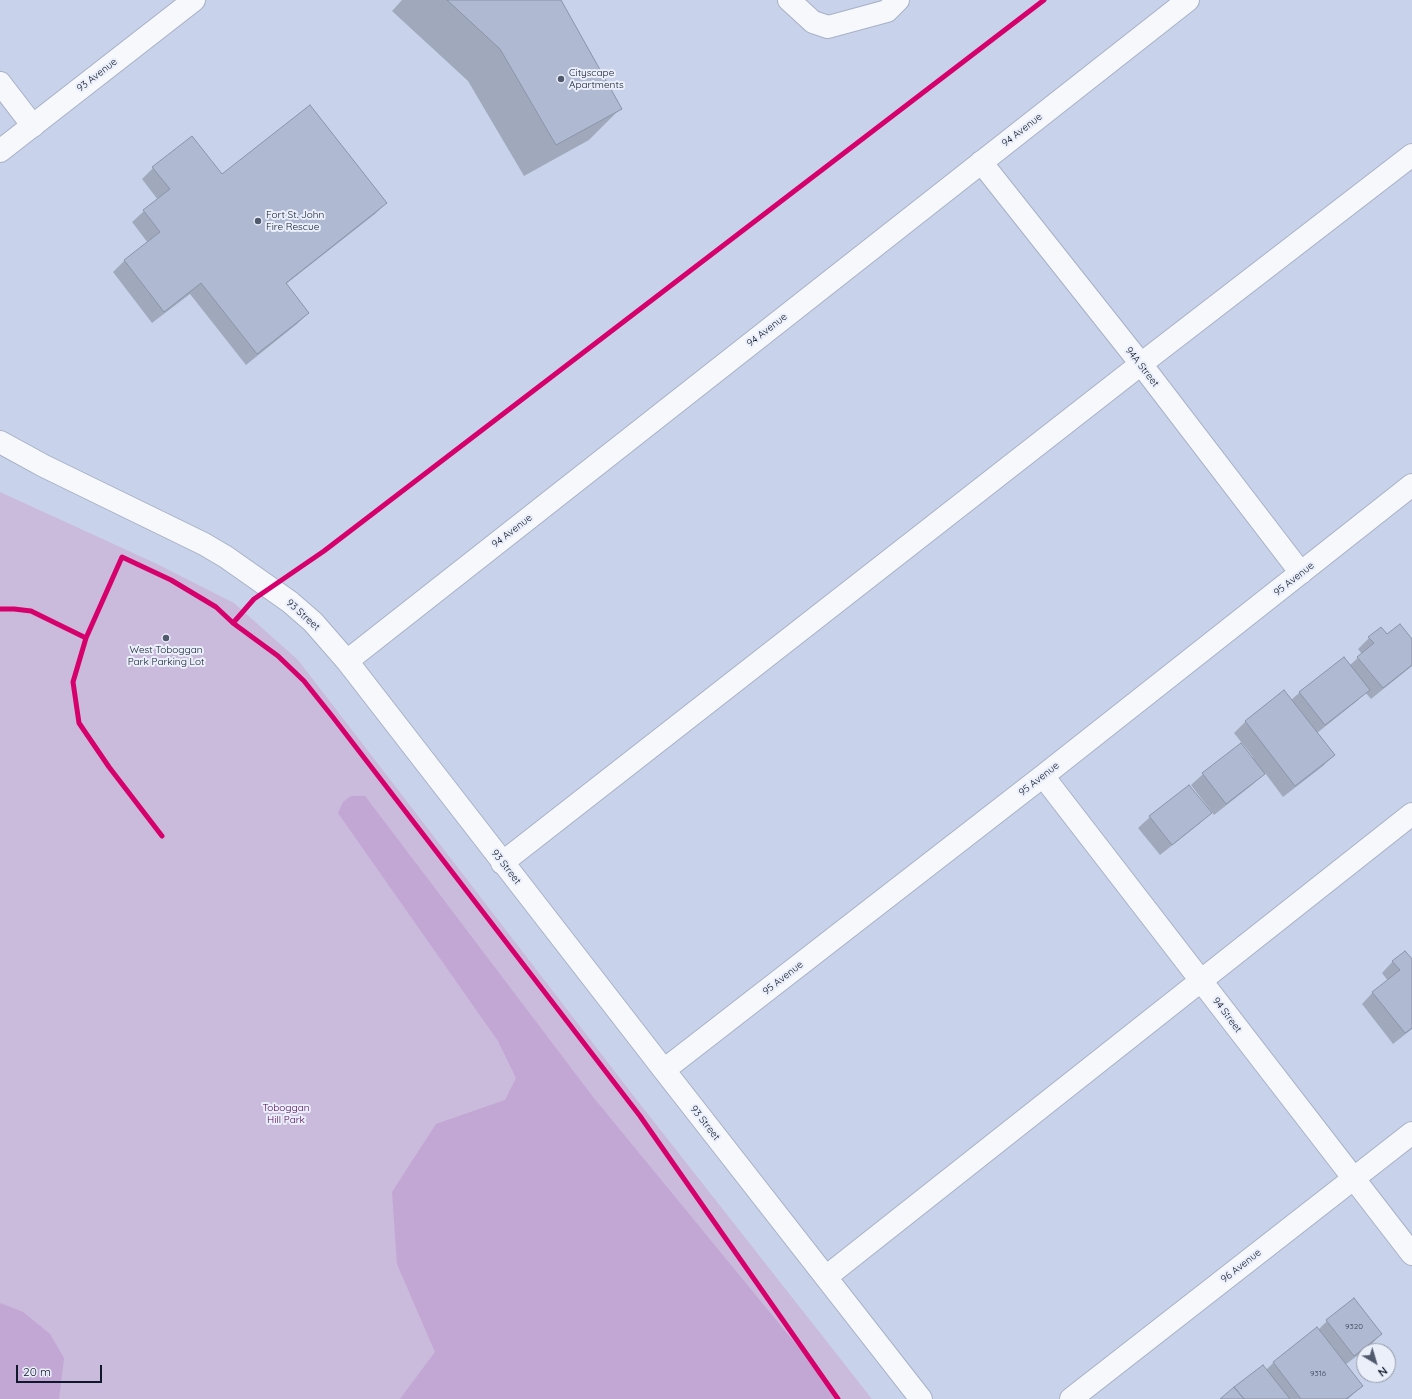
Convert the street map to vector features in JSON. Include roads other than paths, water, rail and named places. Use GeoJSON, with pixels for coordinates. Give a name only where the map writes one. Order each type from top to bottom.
{"type":"FeatureCollection","features":[{"type":"Feature","properties":{"kind":"street","name":"93 Avenue"},"geometry":{"type":"LineString","coordinates":[[0,151],[194,0]]}},
{"type":"Feature","properties":{"kind":"street"},"geometry":{"type":"LineString","coordinates":[[789,0],[814,22],[828,27],[887,11],[898,0]]}},
{"type":"Feature","properties":{"kind":"street","name":"94 Avenue"},"geometry":{"type":"LineString","coordinates":[[347,661],[1188,0]]}},
{"type":"Feature","properties":{"kind":"street"},"geometry":{"type":"LineString","coordinates":[[0,83],[32,126]]}},
{"type":"Feature","properties":{"kind":"street"},"geometry":{"type":"LineString","coordinates":[[502,863],[1141,364],[1412,155]]}},
{"type":"Feature","properties":{"kind":"street","name":"94A Street"},"geometry":{"type":"LineString","coordinates":[[981,162],[1141,364],[1301,573]]}},
{"type":"Feature","properties":{"kind":"street","name":"93 Street"},"geometry":{"type":"LineString","coordinates":[[0,442],[44,466],[167,525],[226,557],[296,607],[313,622],[347,661],[502,863],[921,1399]]}},
{"type":"Feature","properties":{"kind":"street","name":"95 Avenue"},"geometry":{"type":"LineString","coordinates":[[664,1070],[1043,776],[1412,485]]}},
{"type":"Feature","properties":{"kind":"street","name":"94 Street"},"geometry":{"type":"LineString","coordinates":[[1043,776],[1412,1254]]}},
{"type":"Feature","properties":{"kind":"street"},"geometry":{"type":"LineString","coordinates":[[826,1276],[1412,814]]}},
{"type":"Feature","properties":{"kind":"street","name":"96 Avenue"},"geometry":{"type":"LineString","coordinates":[[1071,1399],[1412,1133]]}},
{"type":"Feature","properties":{"kind":"place","name":"Cityscape Apartments"},"geometry":{"type":"Point","coordinates":[561,79]}},
{"type":"Feature","properties":{"kind":"place","name":"Fort St. John Fire Rescue"},"geometry":{"type":"Point","coordinates":[258,221]}},
{"type":"Feature","properties":{"kind":"place","name":"West Toboggan Park Parking Lot"},"geometry":{"type":"Point","coordinates":[166,638]}},
{"type":"Feature","properties":{"kind":"park label","name":"Toboggan Hill Park"},"geometry":{"type":"Point","coordinates":[286,1114]}}]}
